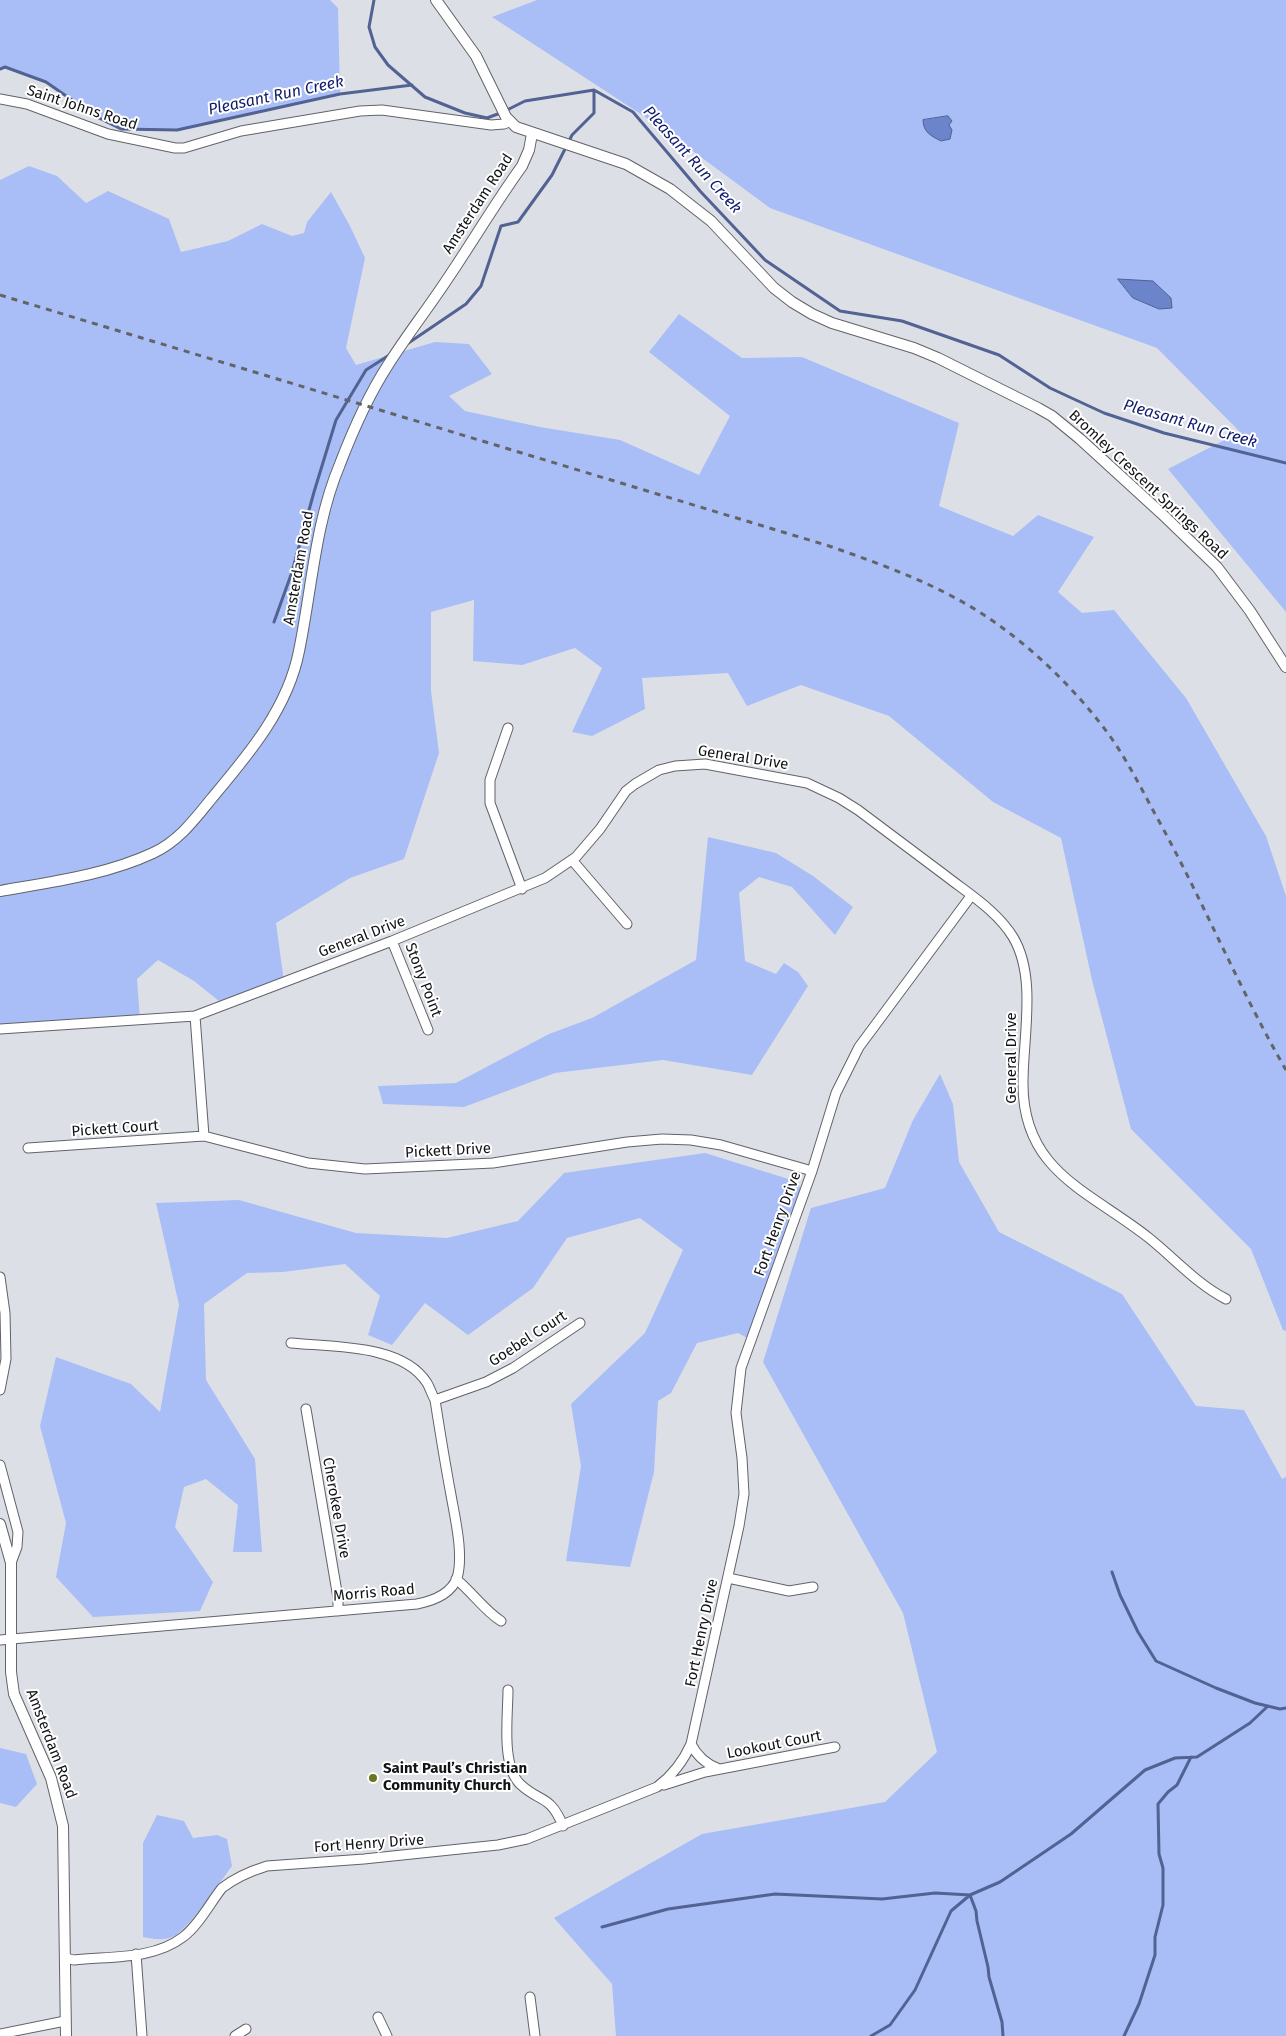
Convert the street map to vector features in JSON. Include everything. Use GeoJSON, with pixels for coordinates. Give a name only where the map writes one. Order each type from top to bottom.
{"type":"FeatureCollection","features":[{"type":"Feature","properties":{"kind":"street"},"geometry":{"type":"LineString","coordinates":[[436,0],[476,56],[507,119]]}},
{"type":"Feature","properties":{"kind":"street","name":"Saint Johns Road"},"geometry":{"type":"LineString","coordinates":[[0,99],[27,104],[108,134],[175,148],[184,148],[240,131],[360,111],[382,110],[491,125],[504,124],[507,119]]}},
{"type":"Feature","properties":{"kind":"street","name":"Bromley Crescent Springs Road"},"geometry":{"type":"LineString","coordinates":[[507,119],[516,127],[532,134],[626,164],[670,189],[711,221],[774,288],[812,314],[832,323],[914,348],[938,358],[1052,416],[1161,513],[1217,567],[1250,611],[1286,667]]}},
{"type":"Feature","properties":{"kind":"street","name":"Amsterdam Road"},"geometry":{"type":"LineString","coordinates":[[0,891],[78,877],[124,864],[170,844],[187,828],[263,734],[282,698],[299,654],[321,522],[328,493],[358,419],[388,366],[522,166],[529,150],[532,134]]}},
{"type":"Feature","properties":{"kind":"street"},"geometry":{"type":"LineString","coordinates":[[508,728],[492,774],[490,803],[522,889]]}},
{"type":"Feature","properties":{"kind":"street","name":"General Drive"},"geometry":{"type":"LineString","coordinates":[[0,1029],[195,1016],[522,889],[545,878],[572,860],[600,829],[620,799],[634,784],[659,770],[689,764],[705,764],[807,783],[839,798],[971,896],[1004,925],[1013,938],[1022,959],[1027,986],[1023,1084],[1026,1115],[1034,1140],[1047,1161],[1064,1178],[1148,1237],[1208,1290],[1226,1299]]}},
{"type":"Feature","properties":{"kind":"street"},"geometry":{"type":"LineString","coordinates":[[572,860],[626,924]]}},
{"type":"Feature","properties":{"kind":"street","name":"Fort Henry Drive"},"geometry":{"type":"LineString","coordinates":[[65,1958],[74,1960],[136,1954],[161,1949],[184,1936],[222,1888],[248,1872],[267,1866],[438,1852],[498,1845],[526,1839],[563,1826],[657,1787],[667,1780],[680,1766],[691,1744],[728,1578],[744,1494],[742,1458],[736,1412],[738,1383],[747,1350],[812,1170],[836,1093],[859,1047],[971,896]]}},
{"type":"Feature","properties":{"kind":"street","name":"Stony Point"},"geometry":{"type":"LineString","coordinates":[[392,940],[428,1030]]}},
{"type":"Feature","properties":{"kind":"street"},"geometry":{"type":"LineString","coordinates":[[195,1016],[204,1136]]}},
{"type":"Feature","properties":{"kind":"street","name":"Pickett Drive"},"geometry":{"type":"LineString","coordinates":[[204,1136],[308,1163],[365,1169],[493,1163],[662,1138],[721,1144],[812,1170]]}},
{"type":"Feature","properties":{"kind":"street","name":"Pickett Court"},"geometry":{"type":"LineString","coordinates":[[28,1148],[204,1136]]}},
{"type":"Feature","properties":{"kind":"street"},"geometry":{"type":"LineString","coordinates":[[0,1277],[5,1313],[6,1359],[0,1390]]}},
{"type":"Feature","properties":{"kind":"street","name":"Goebel Court"},"geometry":{"type":"LineString","coordinates":[[435,1400],[486,1382],[513,1368],[580,1323]]}},
{"type":"Feature","properties":{"kind":"street"},"geometry":{"type":"LineString","coordinates":[[291,1343],[374,1351],[389,1355],[416,1371],[427,1382],[435,1400],[456,1528],[460,1563],[456,1579],[469,1590],[490,1614],[501,1621]]}},
{"type":"Feature","properties":{"kind":"street","name":"Cherokee Drive"},"geometry":{"type":"LineString","coordinates":[[306,1409],[338,1598],[338,1610]]}},
{"type":"Feature","properties":{"kind":"street"},"geometry":{"type":"LineString","coordinates":[[0,1465],[18,1532],[17,1547],[11,1563]]}},
{"type":"Feature","properties":{"kind":"street","name":"Amsterdam Road"},"geometry":{"type":"LineString","coordinates":[[0,1524],[11,1563],[11,1672],[14,1694],[52,1778],[60,1810],[64,1843],[66,2036]]}},
{"type":"Feature","properties":{"kind":"street"},"geometry":{"type":"LineString","coordinates":[[728,1578],[789,1591],[812,1587]]}},
{"type":"Feature","properties":{"kind":"street","name":"Morris Road"},"geometry":{"type":"LineString","coordinates":[[0,1640],[417,1604],[433,1601],[451,1588],[456,1579]]}},
{"type":"Feature","properties":{"kind":"street"},"geometry":{"type":"LineString","coordinates":[[508,1690],[508,1758],[512,1773],[525,1788],[552,1805],[563,1826]]}},
{"type":"Feature","properties":{"kind":"street","name":"Lookout Court"},"geometry":{"type":"LineString","coordinates":[[691,1744],[695,1753],[701,1759],[719,1769]]}},
{"type":"Feature","properties":{"kind":"street","name":"Lookout Court"},"geometry":{"type":"LineString","coordinates":[[657,1787],[719,1769],[835,1747]]}},
{"type":"Feature","properties":{"kind":"street"},"geometry":{"type":"LineString","coordinates":[[136,1954],[142,2036]]}},
{"type":"Feature","properties":{"kind":"street"},"geometry":{"type":"LineString","coordinates":[[530,1997],[535,2036]]}},
{"type":"Feature","properties":{"kind":"street"},"geometry":{"type":"LineString","coordinates":[[378,2017],[387,2036]]}},
{"type":"Feature","properties":{"kind":"street"},"geometry":{"type":"LineString","coordinates":[[0,2034],[65,2021]]}},
{"type":"Feature","properties":{"kind":"street"},"geometry":{"type":"LineString","coordinates":[[235,2036],[246,2029]]}},
{"type":"Feature","properties":{"kind":"shaded area"},"geometry":{"type":"Polygon","coordinates":[[[0,0],[330,0],[338,8],[340,94],[177,130],[121,129],[95,116],[46,82],[5,67],[0,69],[0,0]]]}},
{"type":"Feature","properties":{"kind":"shaded area"},"geometry":{"type":"Polygon","coordinates":[[[537,0],[1286,0],[1286,612],[1168,469],[1240,432],[1157,348],[770,208],[656,124],[492,17],[537,0]]]}},
{"type":"Feature","properties":{"kind":"shaded area"},"geometry":{"type":"Polygon","coordinates":[[[948,116],[952,121],[949,125],[952,130],[950,139],[941,141],[924,128],[923,120],[948,116]]]}},
{"type":"Feature","properties":{"kind":"shaded area"},"geometry":{"type":"Polygon","coordinates":[[[29,166],[57,176],[86,203],[108,191],[169,219],[181,252],[228,241],[262,224],[292,236],[304,233],[307,222],[331,192],[365,258],[346,348],[356,365],[435,342],[469,344],[492,374],[449,396],[465,411],[540,427],[620,440],[699,475],[730,416],[649,352],[679,314],[742,358],[802,357],[959,423],[939,506],[1013,536],[1038,515],[1094,537],[1058,592],[1082,613],[1114,610],[1186,698],[1266,836],[1286,896],[1286,1331],[1283,1330],[1251,1249],[1131,1129],[1092,980],[1061,838],[993,802],[889,716],[801,685],[747,706],[728,673],[642,678],[645,709],[592,736],[572,732],[602,668],[575,648],[522,665],[473,661],[474,600],[431,612],[431,691],[439,753],[404,859],[350,878],[276,923],[284,982],[224,1005],[194,981],[158,960],[137,979],[140,1020],[0,1029],[0,180],[29,166]]]}},
{"type":"Feature","properties":{"kind":"shaded area"},"geometry":{"type":"Polygon","coordinates":[[[1118,279],[1153,281],[1171,298],[1172,308],[1159,309],[1133,298],[1118,279]]]}},
{"type":"Feature","properties":{"kind":"shaded area"},"geometry":{"type":"Polygon","coordinates":[[[708,837],[776,853],[813,876],[853,907],[835,935],[792,887],[759,877],[739,893],[745,961],[776,974],[784,963],[798,972],[808,986],[752,1075],[663,1060],[555,1073],[464,1107],[383,1104],[378,1086],[456,1083],[549,1034],[592,1018],[696,960],[708,837]]]}},
{"type":"Feature","properties":{"kind":"shaded area"},"geometry":{"type":"Polygon","coordinates":[[[940,1074],[953,1104],[959,1162],[999,1232],[1122,1294],[1196,1406],[1244,1410],[1282,1479],[1286,1477],[1286,2036],[616,2036],[612,1984],[554,1918],[702,1834],[885,1802],[937,1752],[903,1613],[763,1362],[811,1208],[885,1188],[913,1120],[940,1074]]]}},
{"type":"Feature","properties":{"kind":"shaded area"},"geometry":{"type":"Polygon","coordinates":[[[705,1153],[795,1181],[804,1192],[751,1340],[738,1333],[697,1343],[671,1393],[658,1401],[654,1472],[630,1567],[566,1561],[581,1466],[571,1404],[645,1333],[683,1250],[640,1218],[567,1238],[533,1288],[468,1335],[425,1303],[392,1345],[368,1335],[380,1296],[345,1264],[283,1272],[247,1273],[204,1304],[206,1380],[255,1459],[262,1552],[233,1552],[238,1505],[206,1479],[184,1487],[175,1527],[213,1582],[200,1611],[93,1617],[56,1577],[66,1523],[40,1426],[56,1357],[131,1384],[160,1412],[179,1305],[156,1203],[239,1200],[356,1233],[447,1238],[518,1221],[564,1173],[705,1153]]]}},
{"type":"Feature","properties":{"kind":"shaded area"},"geometry":{"type":"Polygon","coordinates":[[[0,1748],[26,1754],[37,1784],[16,1807],[0,1803],[0,1748]]]}},
{"type":"Feature","properties":{"kind":"shaded area"},"geometry":{"type":"Polygon","coordinates":[[[157,1815],[184,1821],[193,1838],[217,1835],[227,1839],[232,1866],[188,1924],[174,1936],[163,1939],[143,1937],[143,1843],[157,1815]]]}},
{"type":"Feature","properties":{"kind":"waterway","name":"Pleasant Run Creek"},"geometry":{"type":"LineString","coordinates":[[374,0],[369,27],[375,47],[388,65],[425,97],[465,113],[487,118],[525,101],[594,90],[633,112],[700,191],[765,260],[840,311],[902,321],[999,355],[1050,388],[1104,413],[1164,433],[1286,463]]}},
{"type":"Feature","properties":{"kind":"waterway","name":"Pleasant Run Creek"},"geometry":{"type":"LineString","coordinates":[[0,69],[5,67],[46,82],[95,116],[121,129],[177,130],[340,94],[412,85]]}},
{"type":"Feature","properties":{"kind":"waterway"},"geometry":{"type":"LineString","coordinates":[[407,344],[466,304],[481,286],[501,226],[518,222],[552,175],[572,135],[594,113],[594,90]]}},
{"type":"Feature","properties":{"kind":"waterway"},"geometry":{"type":"LineString","coordinates":[[274,622],[292,572],[336,420],[366,370],[391,354]]}},
{"type":"Feature","properties":{"kind":"waterway"},"geometry":{"type":"LineString","coordinates":[[1112,1572],[1120,1595],[1138,1632],[1156,1661],[1255,1703],[1280,1709],[1286,1708]]}},
{"type":"Feature","properties":{"kind":"waterway"},"geometry":{"type":"LineString","coordinates":[[871,2036],[890,2025],[915,1990],[951,1911],[970,1895],[1000,1882],[1071,1834],[1145,1770],[1175,1758],[1197,1757],[1250,1723],[1268,1706]]}},
{"type":"Feature","properties":{"kind":"waterway"},"geometry":{"type":"LineString","coordinates":[[1124,2036],[1139,2004],[1155,1955],[1155,1937],[1163,1905],[1163,1868],[1159,1854],[1158,1804],[1177,1785],[1191,1757]]}},
{"type":"Feature","properties":{"kind":"waterway"},"geometry":{"type":"LineString","coordinates":[[602,1927],[668,1909],[775,1894],[882,1899],[935,1893],[970,1895],[976,1911],[989,1977],[1002,2022],[1003,2036]]}},
{"type":"Feature","properties":{"kind":"railway"},"geometry":{"type":"LineString","coordinates":[[0,295],[829,546],[918,580],[960,600],[1000,626],[1029,649],[1083,703],[1114,742],[1189,878],[1252,1007],[1286,1070]]}},
{"type":"Feature","properties":{"kind":"place","name":"Saint Paul’s Christian Community Church"},"geometry":{"type":"Point","coordinates":[373,1778]}}]}
